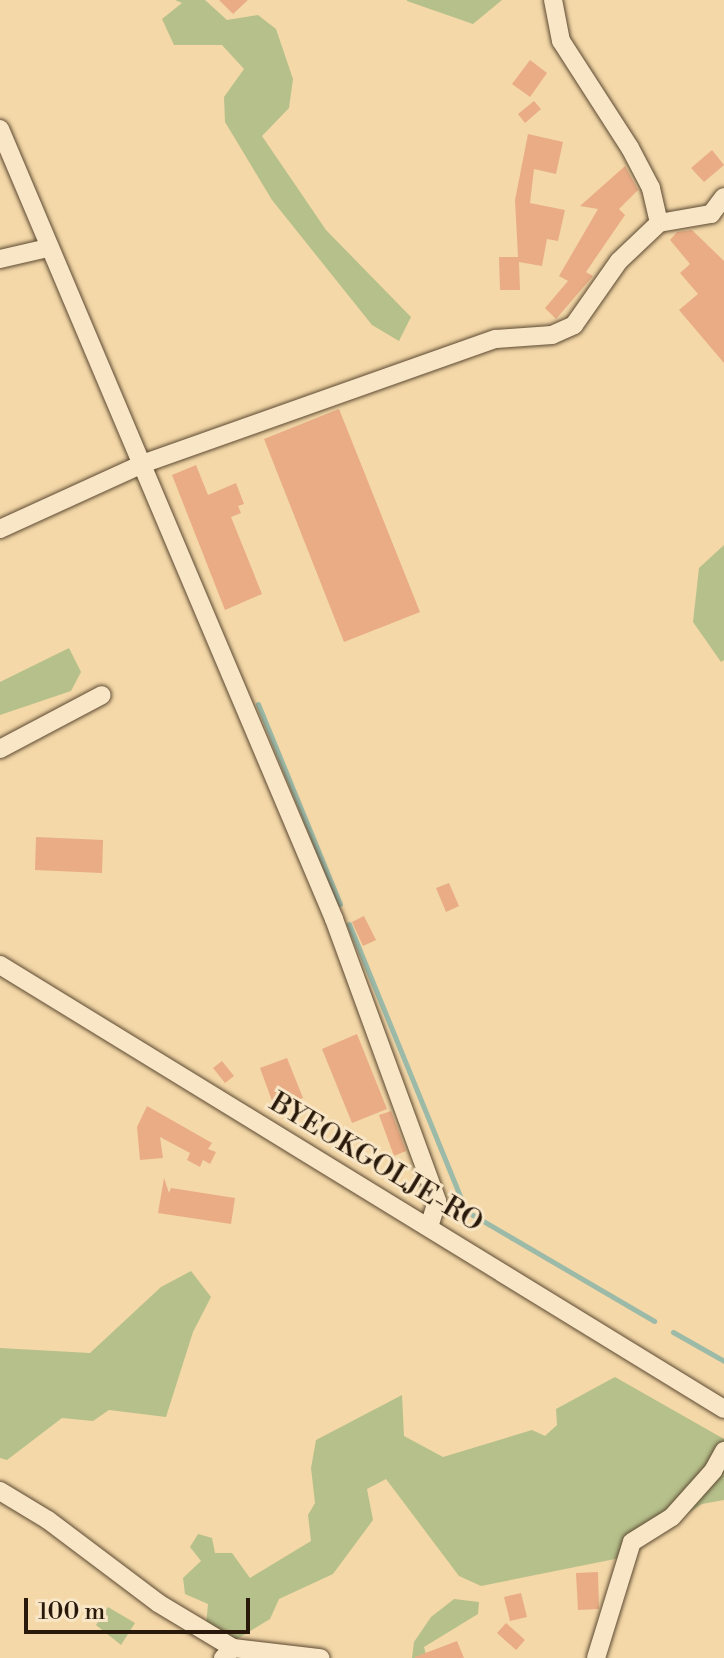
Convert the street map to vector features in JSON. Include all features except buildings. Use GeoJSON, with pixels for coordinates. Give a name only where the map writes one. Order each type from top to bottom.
{"type":"FeatureCollection","features":[{"type":"Feature","properties":{"kind":"street"},"geometry":{"type":"LineString","coordinates":[[553,0],[561,41],[651,188],[659,223]]}},
{"type":"Feature","properties":{"kind":"street"},"geometry":{"type":"LineString","coordinates":[[0,129],[48,248],[145,463],[334,919],[437,1201],[429,1227]]}},
{"type":"Feature","properties":{"kind":"street"},"geometry":{"type":"LineString","coordinates":[[0,529],[145,463],[496,339],[563,330],[574,325],[619,261],[659,223],[711,214],[724,197]]}},
{"type":"Feature","properties":{"kind":"street"},"geometry":{"type":"LineString","coordinates":[[0,259],[48,248]]}},
{"type":"Feature","properties":{"kind":"street"},"geometry":{"type":"LineString","coordinates":[[0,749],[102,695]]}},
{"type":"Feature","properties":{"kind":"street","name":"BYEOKGOLJE-RO"},"geometry":{"type":"LineString","coordinates":[[0,965],[724,1409]]}},
{"type":"Feature","properties":{"kind":"street"},"geometry":{"type":"LineString","coordinates":[[596,1658],[632,1542],[672,1517],[713,1471],[724,1451]]}},
{"type":"Feature","properties":{"kind":"street"},"geometry":{"type":"LineString","coordinates":[[0,1491],[48,1520],[228,1653],[320,1658]]}},
{"type":"Feature","properties":{"kind":"green space"},"geometry":{"type":"Polygon","coordinates":[[[175,0],[205,0],[227,20],[258,15],[276,29],[293,79],[289,108],[262,136],[326,230],[411,317],[399,341],[372,325],[272,200],[225,122],[224,97],[244,69],[222,45],[174,45],[162,19],[182,3],[175,0]]]}},
{"type":"Feature","properties":{"kind":"green space"},"geometry":{"type":"Polygon","coordinates":[[[407,0],[502,0],[473,24],[407,1],[407,0]]]}},
{"type":"Feature","properties":{"kind":"green space"},"geometry":{"type":"Polygon","coordinates":[[[724,545],[724,660],[721,662],[693,622],[699,568],[724,545]]]}},
{"type":"Feature","properties":{"kind":"green space"},"geometry":{"type":"Polygon","coordinates":[[[69,648],[81,672],[71,691],[0,715],[0,682],[69,648]]]}},
{"type":"Feature","properties":{"kind":"green space"},"geometry":{"type":"Polygon","coordinates":[[[191,1271],[211,1297],[193,1332],[166,1417],[109,1410],[93,1421],[62,1418],[7,1460],[0,1458],[0,1348],[90,1353],[161,1287],[191,1271]]]}},
{"type":"Feature","properties":{"kind":"green space"},"geometry":{"type":"Polygon","coordinates":[[[615,1377],[724,1439],[724,1500],[702,1504],[620,1558],[481,1586],[459,1576],[386,1479],[367,1489],[373,1520],[333,1574],[279,1599],[270,1619],[234,1641],[206,1626],[208,1604],[185,1594],[183,1578],[201,1561],[190,1547],[198,1534],[212,1538],[215,1553],[232,1553],[250,1578],[311,1541],[308,1515],[315,1503],[311,1468],[316,1440],[402,1395],[404,1436],[443,1457],[532,1430],[545,1436],[557,1425],[556,1409],[615,1377]]]}},
{"type":"Feature","properties":{"kind":"green space"},"geometry":{"type":"Polygon","coordinates":[[[454,1599],[479,1602],[478,1614],[424,1647],[427,1658],[412,1658],[414,1642],[431,1617],[454,1599]]]}},
{"type":"Feature","properties":{"kind":"green space"},"geometry":{"type":"Polygon","coordinates":[[[108,1607],[135,1623],[121,1645],[96,1625],[108,1607]]]}},
{"type":"Feature","properties":{"kind":"waterway"},"geometry":{"type":"LineString","coordinates":[[258,704],[340,904]]}},
{"type":"Feature","properties":{"kind":"waterway"},"geometry":{"type":"LineString","coordinates":[[349,924],[466,1211],[654,1321]]}},
{"type":"Feature","properties":{"kind":"waterway"},"geometry":{"type":"LineString","coordinates":[[673,1332],[724,1361]]}}]}
